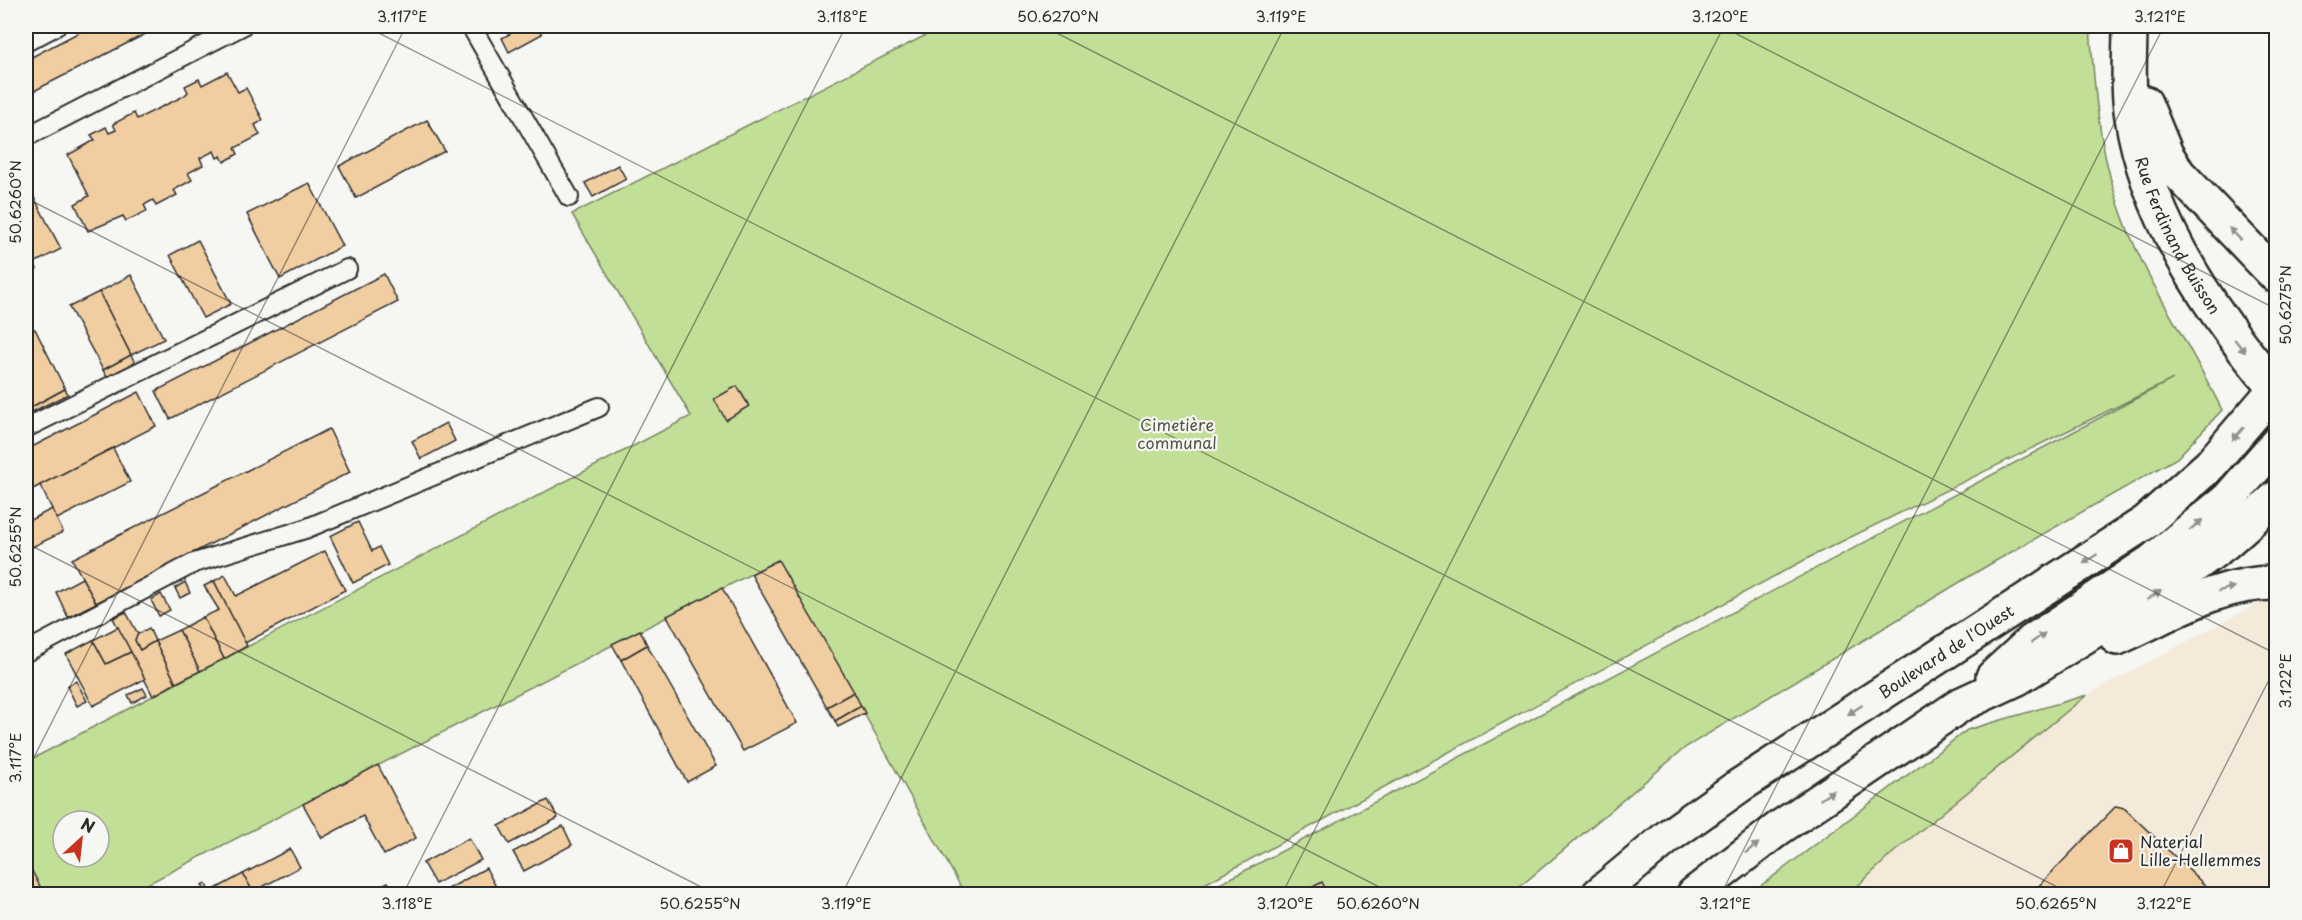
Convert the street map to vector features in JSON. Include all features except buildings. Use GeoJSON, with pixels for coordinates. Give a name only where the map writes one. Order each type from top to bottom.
{"type":"FeatureCollection","features":[{"type":"Feature","properties":{"kind":"main road","name":"Rue Ferdinand Buisson"},"geometry":{"type":"LineString","coordinates":[[2130,26],[2128,86],[2132,117],[2146,174],[2158,206],[2189,268],[2230,333],[2276,389]]}},
{"type":"Feature","properties":{"kind":"main road","name":"Rue Ferdinand Buisson"},"geometry":{"type":"LineString","coordinates":[[2130,62],[2156,133],[2178,173],[2277,276]]}},
{"type":"Feature","properties":{"kind":"main road","name":"Boulevard de l'Ouest"},"geometry":{"type":"LineString","coordinates":[[1599,894],[1670,835],[1851,713],[2146,522],[2210,465],[2276,389]]}},
{"type":"Feature","properties":{"kind":"main road"},"geometry":{"type":"LineString","coordinates":[[1694,894],[1779,828],[1962,704],[2031,642],[2151,562],[2228,499],[2277,444]]}},
{"type":"Feature","properties":{"kind":"main road"},"geometry":{"type":"LineString","coordinates":[[2018,678],[2175,580],[2225,543],[2277,498]]}},
{"type":"Feature","properties":{"kind":"main road"},"geometry":{"type":"LineString","coordinates":[[1962,704],[2018,678],[2128,634],[2206,595],[2241,585],[2277,583]]}},
{"type":"Feature","properties":{"kind":"main road"},"geometry":{"type":"LineString","coordinates":[[1576,894],[1627,858],[1670,835]]}},
{"type":"Feature","properties":{"kind":"lane"},"geometry":{"type":"LineString","coordinates":[[26,42],[56,26]]}},
{"type":"Feature","properties":{"kind":"lane"},"geometry":{"type":"LineString","coordinates":[[26,137],[242,26]]}},
{"type":"Feature","properties":{"kind":"lane"},"geometry":{"type":"LineString","coordinates":[[471,26],[569,197]]}},
{"type":"Feature","properties":{"kind":"lane"},"geometry":{"type":"LineString","coordinates":[[26,428],[348,268]]}},
{"type":"Feature","properties":{"kind":"lane"},"geometry":{"type":"LineString","coordinates":[[26,652],[194,563],[305,529],[599,407]]}},
{"type":"Feature","properties":{"kind":"shaded area"},"geometry":{"type":"Polygon","coordinates":[[[2268,598],[2276,604],[2276,894],[1849,894],[1894,852],[2087,695],[2268,598]]]}},
{"type":"Feature","properties":{"kind":"green space","name":"Cimetière communal"},"geometry":{"type":"Polygon","coordinates":[[[944,26],[2090,26],[2101,133],[2116,197],[2137,252],[2222,410],[2177,458],[1985,567],[1686,747],[1511,894],[1201,894],[2173,379],[1810,557],[1186,894],[965,894],[778,560],[128,894],[26,894],[26,762],[691,416],[572,214],[944,26]]]}},
{"type":"Feature","properties":{"kind":"green space"},"geometry":{"type":"Polygon","coordinates":[[[2087,695],[1894,852],[1849,894],[1750,894],[1967,730],[2087,695]]]}},
{"type":"Feature","properties":{"kind":"place","name":"Naterial Lille-Hellemmes"},"geometry":{"type":"Point","coordinates":[2121,851]}}]}
